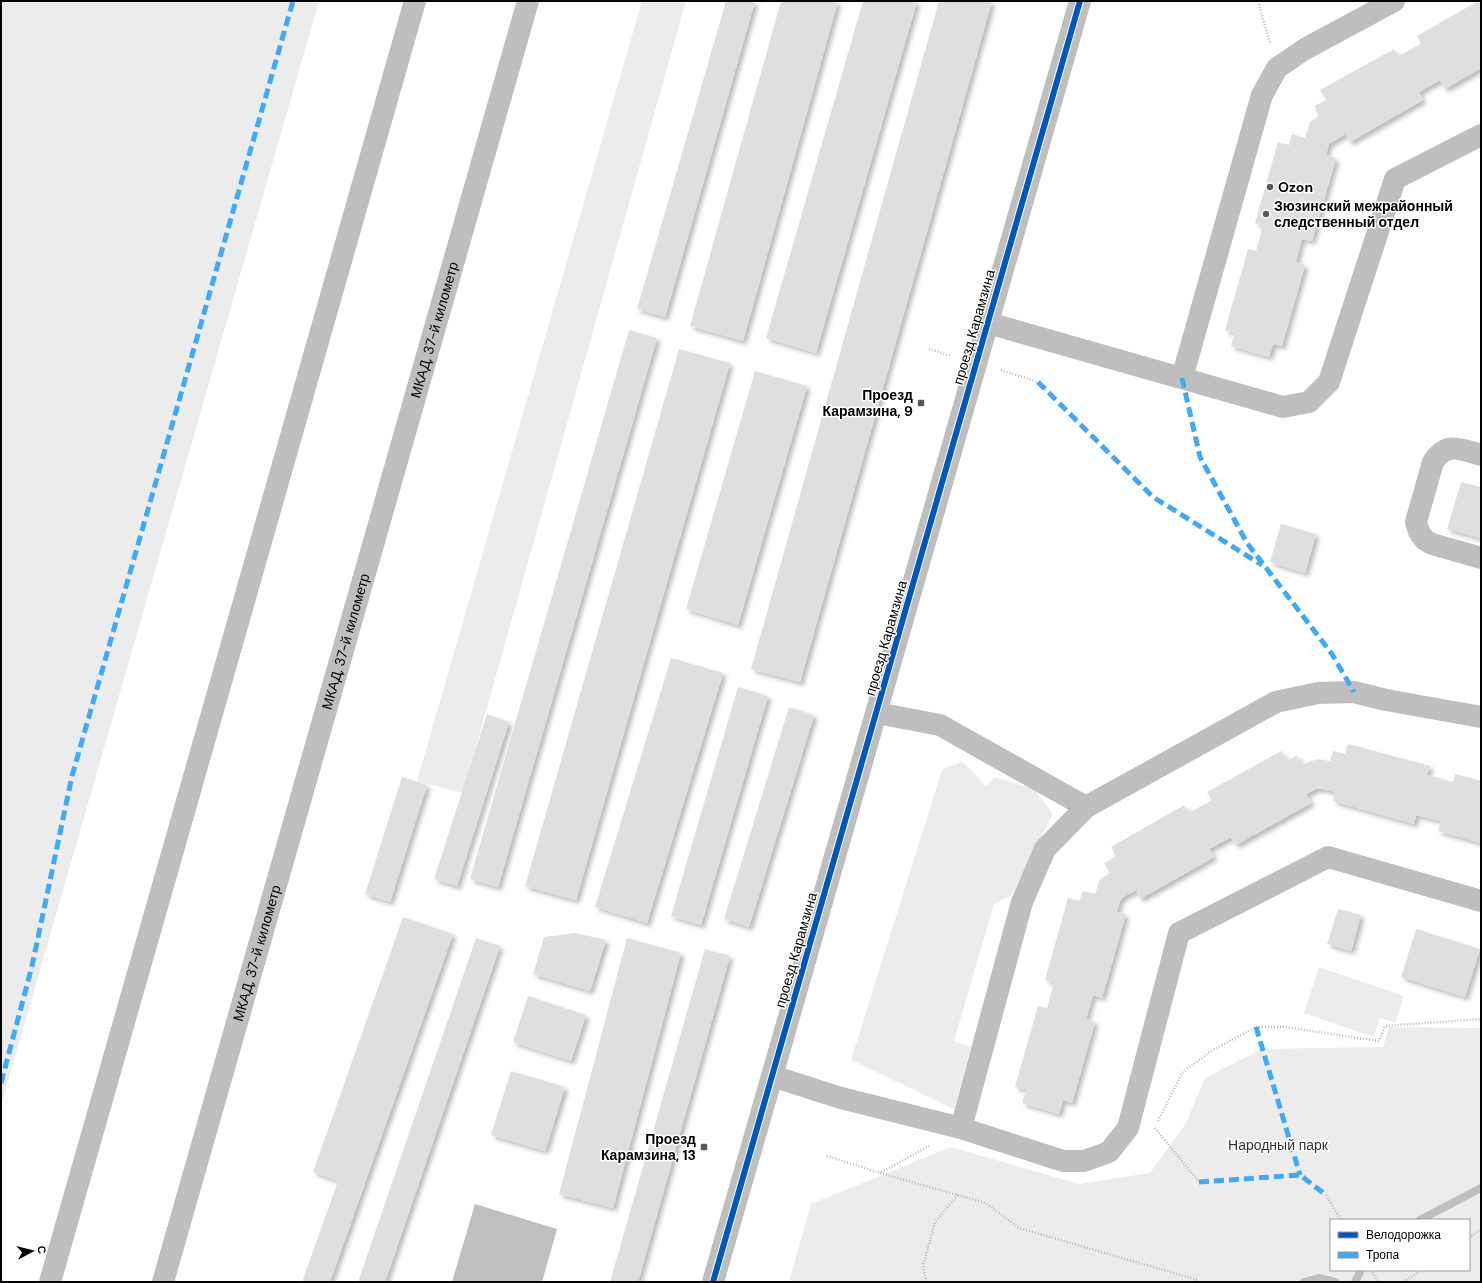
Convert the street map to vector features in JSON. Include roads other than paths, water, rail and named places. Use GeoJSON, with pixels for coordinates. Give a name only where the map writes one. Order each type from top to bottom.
{"type":"FeatureCollection","features":[{"type":"Feature","properties":{"kind":"main road"},"geometry":{"type":"LineString","coordinates":[[50,1282],[415,1]]}},
{"type":"Feature","properties":{"kind":"main road","name":"МКАД, 37-й километр"},"geometry":{"type":"LineString","coordinates":[[163,1282],[528,1]]}},
{"type":"Feature","properties":{"kind":"main road","name":"проезд Карамзина"},"geometry":{"type":"LineString","coordinates":[[713,1282],[1080,1]]}},
{"type":"Feature","properties":{"kind":"main road"},"geometry":{"type":"LineString","coordinates":[[1182,378],[1262,96],[1277,68],[1304,49],[1394,1]]}},
{"type":"Feature","properties":{"kind":"main road"},"geometry":{"type":"LineString","coordinates":[[988,323],[1283,407],[1310,402],[1329,382],[1396,179],[1481,135]]}},
{"type":"Feature","properties":{"kind":"main road"},"geometry":{"type":"LineString","coordinates":[[1481,455],[1458,448],[1448,449],[1439,454],[1433,462],[1416,522],[1419,532],[1428,542],[1481,558]]}},
{"type":"Feature","properties":{"kind":"main road"},"geometry":{"type":"LineString","coordinates":[[962,1128],[1022,902],[1045,849],[1086,807],[1276,702],[1318,693],[1354,692],[1386,700],[1481,717]]}},
{"type":"Feature","properties":{"kind":"main road"},"geometry":{"type":"LineString","coordinates":[[877,713],[940,725],[1086,807]]}},
{"type":"Feature","properties":{"kind":"main road"},"geometry":{"type":"LineString","coordinates":[[772,1076],[841,1098],[962,1128],[1062,1162],[1084,1162],[1109,1152],[1128,1128],[1179,932],[1328,857],[1481,901]]}},
{"type":"Feature","properties":{"kind":"waterway"},"geometry":{"type":"LineString","coordinates":[[1422,1219],[1481,1188]]}},
{"type":"Feature","properties":{"kind":"waterway"},"geometry":{"type":"LineString","coordinates":[[1355,1282],[1360,1271]]}},
{"type":"Feature","properties":{"kind":"waterway"},"geometry":{"type":"LineString","coordinates":[[1304,1282],[1319,1278],[1335,1282]]}},
{"type":"Feature","properties":{"kind":"place","name":"Ozon"},"geometry":{"type":"Point","coordinates":[1270,187]}},
{"type":"Feature","properties":{"kind":"place","name":"Зюзинский межрайонный следственный отдел"},"geometry":{"type":"Point","coordinates":[1266,214]}},
{"type":"Feature","properties":{"kind":"place","name":"Проезд Карамзина, 9"},"geometry":{"type":"Point","coordinates":[921,403]}},
{"type":"Feature","properties":{"kind":"place","name":"Проезд Карамзина, 13"},"geometry":{"type":"Point","coordinates":[704,1147]}},
{"type":"Feature","properties":{"kind":"park label","name":"Народный парк"},"geometry":{"type":"Point","coordinates":[1278,1145]}}]}
